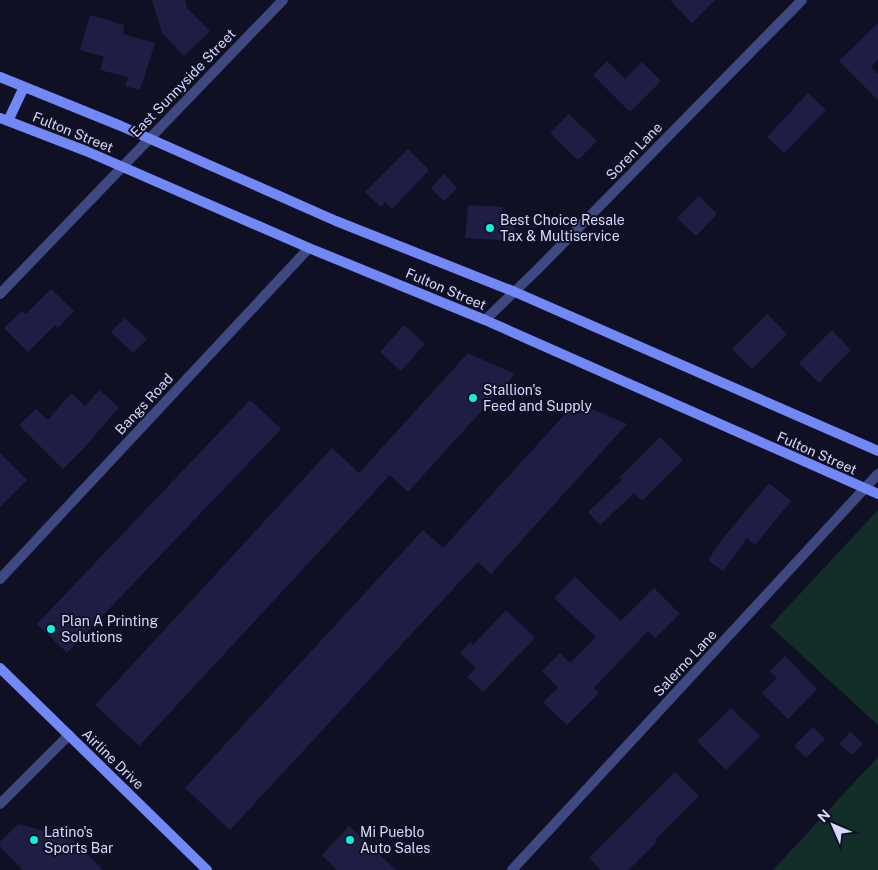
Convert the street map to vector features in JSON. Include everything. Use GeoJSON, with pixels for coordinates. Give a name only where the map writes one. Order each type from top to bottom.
{"type":"FeatureCollection","features":[{"type":"Feature","properties":{"kind":"street","name":"East Sunnyside Street"},"geometry":{"type":"LineString","coordinates":[[0,294],[283,0]]}},
{"type":"Feature","properties":{"kind":"street","name":"Soren Lane"},"geometry":{"type":"LineString","coordinates":[[485,320],[515,292],[802,0]]}},
{"type":"Feature","properties":{"kind":"street","name":"Fulton Street"},"geometry":{"type":"LineString","coordinates":[[0,77],[149,139],[331,219],[515,292],[878,450]]}},
{"type":"Feature","properties":{"kind":"street"},"geometry":{"type":"LineString","coordinates":[[4,119],[24,87]]}},
{"type":"Feature","properties":{"kind":"street","name":"Fulton Street"},"geometry":{"type":"LineString","coordinates":[[4,119],[122,166],[309,248],[485,320],[863,489],[878,494]]}},
{"type":"Feature","properties":{"kind":"street","name":"Bangs Road"},"geometry":{"type":"LineString","coordinates":[[0,579],[309,248]]}},
{"type":"Feature","properties":{"kind":"street","name":"Salerno Lane"},"geometry":{"type":"LineString","coordinates":[[512,870],[878,474]]}},
{"type":"Feature","properties":{"kind":"street","name":"Airline Drive"},"geometry":{"type":"LineString","coordinates":[[0,668],[207,870]]}},
{"type":"Feature","properties":{"kind":"street"},"geometry":{"type":"LineString","coordinates":[[0,804],[69,735]]}},
{"type":"Feature","properties":{"kind":"green space"},"geometry":{"type":"Polygon","coordinates":[[[878,510],[878,725],[770,626],[878,510]]]}},
{"type":"Feature","properties":{"kind":"green space"},"geometry":{"type":"Polygon","coordinates":[[[878,757],[878,870],[773,870],[878,757]]]}},
{"type":"Feature","properties":{"kind":"building"},"geometry":{"type":"Polygon","coordinates":[[[152,0],[185,0],[187,8],[210,31],[184,56],[162,33],[152,0]]]}},
{"type":"Feature","properties":{"kind":"building"},"geometry":{"type":"Polygon","coordinates":[[[670,0],[715,0],[692,23],[670,0]]]}},
{"type":"Feature","properties":{"kind":"building"},"geometry":{"type":"Polygon","coordinates":[[[90,15],[124,25],[123,34],[155,43],[140,90],[125,86],[128,77],[100,70],[104,57],[80,50],[90,15]]]}},
{"type":"Feature","properties":{"kind":"building"},"geometry":{"type":"Polygon","coordinates":[[[878,23],[878,59],[871,67],[878,74],[878,100],[839,61],[878,23]]]}},
{"type":"Feature","properties":{"kind":"building"},"geometry":{"type":"Polygon","coordinates":[[[607,61],[625,79],[642,62],[661,81],[630,112],[593,75],[607,61]]]}},
{"type":"Feature","properties":{"kind":"building"},"geometry":{"type":"Polygon","coordinates":[[[808,93],[826,110],[784,153],[767,137],[808,93]]]}},
{"type":"Feature","properties":{"kind":"building"},"geometry":{"type":"Polygon","coordinates":[[[569,114],[597,141],[578,160],[550,133],[569,114]]]}},
{"type":"Feature","properties":{"kind":"building"},"geometry":{"type":"Polygon","coordinates":[[[408,149],[429,170],[392,209],[385,202],[381,207],[365,192],[408,149]]]}},
{"type":"Feature","properties":{"kind":"building"},"geometry":{"type":"Polygon","coordinates":[[[444,174],[457,188],[444,201],[431,188],[444,174]]]}},
{"type":"Feature","properties":{"kind":"building"},"geometry":{"type":"Polygon","coordinates":[[[699,196],[717,214],[696,236],[677,218],[699,196]]]}},
{"type":"Feature","properties":{"kind":"building","name":"Best Choice Resale Tax & Multiservice"},"geometry":{"type":"Polygon","coordinates":[[[468,205],[503,207],[502,216],[515,217],[514,241],[465,238],[468,205]]]}},
{"type":"Feature","properties":{"kind":"building"},"geometry":{"type":"Polygon","coordinates":[[[51,289],[74,311],[58,328],[55,325],[28,352],[4,328],[22,311],[26,314],[51,289]]]}},
{"type":"Feature","properties":{"kind":"building"},"geometry":{"type":"Polygon","coordinates":[[[767,314],[787,334],[752,369],[732,349],[767,314]]]}},
{"type":"Feature","properties":{"kind":"building"},"geometry":{"type":"Polygon","coordinates":[[[125,318],[147,339],[133,353],[111,332],[125,318]]]}},
{"type":"Feature","properties":{"kind":"building"},"geometry":{"type":"Polygon","coordinates":[[[404,325],[425,344],[401,371],[380,352],[404,325]]]}},
{"type":"Feature","properties":{"kind":"building"},"geometry":{"type":"Polygon","coordinates":[[[832,330],[851,350],[819,383],[799,363],[832,330]]]}},
{"type":"Feature","properties":{"kind":"building"},"geometry":{"type":"Polygon","coordinates":[[[468,353],[515,374],[408,492],[390,475],[139,746],[95,705],[332,448],[359,473],[468,353]]]}},
{"type":"Feature","properties":{"kind":"building"},"geometry":{"type":"Polygon","coordinates":[[[99,390],[119,407],[85,447],[63,469],[19,425],[36,409],[48,420],[71,393],[85,406],[99,390]]]}},
{"type":"Feature","properties":{"kind":"building"},"geometry":{"type":"Polygon","coordinates":[[[250,400],[281,429],[67,653],[37,624],[250,400]]]}},
{"type":"Feature","properties":{"kind":"building"},"geometry":{"type":"Polygon","coordinates":[[[576,402],[627,424],[491,574],[478,562],[230,830],[185,788],[423,530],[443,548],[576,402]]]}},
{"type":"Feature","properties":{"kind":"building"},"geometry":{"type":"Polygon","coordinates":[[[660,437],[683,460],[642,501],[634,493],[600,525],[588,512],[622,480],[619,478],[660,437]]]}},
{"type":"Feature","properties":{"kind":"building"},"geometry":{"type":"Polygon","coordinates":[[[0,453],[27,480],[0,507],[0,453]]]}},
{"type":"Feature","properties":{"kind":"building"},"geometry":{"type":"Polygon","coordinates":[[[769,483],[791,501],[755,545],[747,538],[723,571],[708,560],[724,537],[769,483]]]}},
{"type":"Feature","properties":{"kind":"building"},"geometry":{"type":"Polygon","coordinates":[[[575,577],[621,621],[654,588],[680,614],[655,638],[648,631],[594,688],[599,693],[567,725],[543,702],[558,688],[542,671],[560,653],[570,663],[596,637],[554,598],[575,577]]]}},
{"type":"Feature","properties":{"kind":"building"},"geometry":{"type":"Polygon","coordinates":[[[506,610],[535,638],[483,692],[467,677],[476,668],[460,653],[470,642],[473,645],[506,610]]]}},
{"type":"Feature","properties":{"kind":"building"},"geometry":{"type":"Polygon","coordinates":[[[785,656],[817,689],[788,719],[762,693],[777,678],[770,671],[785,656]]]}},
{"type":"Feature","properties":{"kind":"building"},"geometry":{"type":"Polygon","coordinates":[[[731,708],[760,736],[726,770],[697,741],[731,708]]]}},
{"type":"Feature","properties":{"kind":"building"},"geometry":{"type":"Polygon","coordinates":[[[813,727],[825,739],[806,758],[794,746],[813,727]]]}},
{"type":"Feature","properties":{"kind":"building"},"geometry":{"type":"Polygon","coordinates":[[[850,732],[863,744],[852,755],[839,744],[850,732]]]}},
{"type":"Feature","properties":{"kind":"building"},"geometry":{"type":"Polygon","coordinates":[[[675,772],[699,796],[655,840],[657,842],[628,870],[601,870],[589,858],[675,772]]]}},
{"type":"Feature","properties":{"kind":"building"},"geometry":{"type":"Polygon","coordinates":[[[18,824],[71,838],[103,870],[23,870],[0,847],[0,842],[18,824]]]}},
{"type":"Feature","properties":{"kind":"building","name":"Mi Pueblo Auto Sales"},"geometry":{"type":"Polygon","coordinates":[[[349,826],[396,870],[337,870],[322,855],[349,826]]]}},
{"type":"Feature","properties":{"kind":"place","name":"Best Choice Resale Tax & Multiservice"},"geometry":{"type":"Point","coordinates":[490,228]}},
{"type":"Feature","properties":{"kind":"place","name":"Stallion's Feed and Supply"},"geometry":{"type":"Point","coordinates":[473,398]}},
{"type":"Feature","properties":{"kind":"place","name":"Plan A Printing Solutions"},"geometry":{"type":"Point","coordinates":[51,629]}},
{"type":"Feature","properties":{"kind":"place","name":"Latino's Sports Bar"},"geometry":{"type":"Point","coordinates":[34,840]}},
{"type":"Feature","properties":{"kind":"place","name":"Mi Pueblo Auto Sales"},"geometry":{"type":"Point","coordinates":[350,840]}}]}
